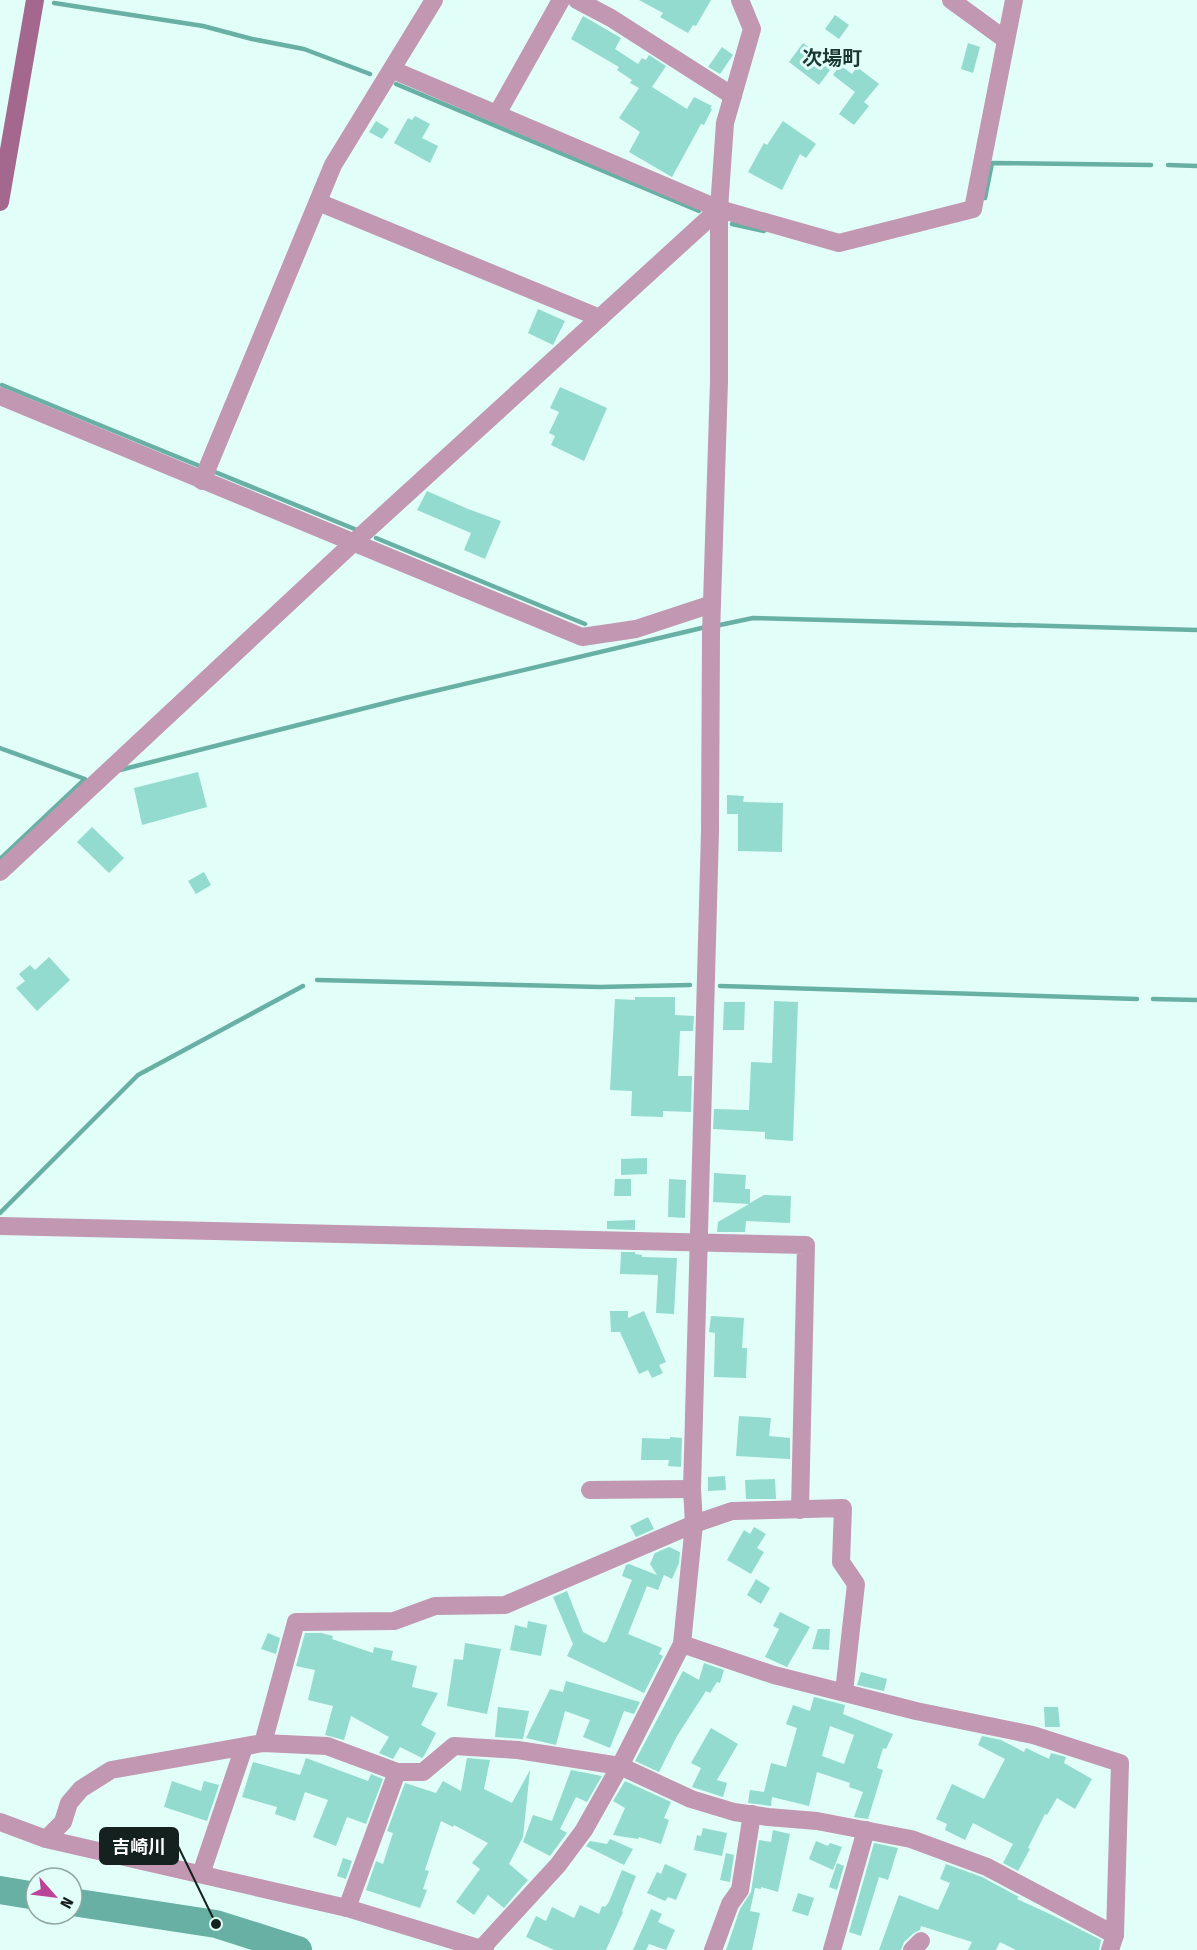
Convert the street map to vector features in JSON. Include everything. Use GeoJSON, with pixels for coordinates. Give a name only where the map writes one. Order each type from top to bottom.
{"type":"FeatureCollection","features":[{"type":"Feature","properties":{"kind":"main road"},"geometry":{"type":"LineString","coordinates":[[0,202],[34,0]]}},
{"type":"Feature","properties":{"kind":"street"},"geometry":{"type":"LineString","coordinates":[[202,481],[333,165],[434,0]]}},
{"type":"Feature","properties":{"kind":"street"},"geometry":{"type":"LineString","coordinates":[[497,114],[561,0]]}},
{"type":"Feature","properties":{"kind":"street"},"geometry":{"type":"LineString","coordinates":[[577,0],[611,18],[733,96]]}},
{"type":"Feature","properties":{"kind":"street"},"geometry":{"type":"LineString","coordinates":[[0,1822],[46,1839],[347,1908],[482,1950],[558,1865],[584,1830],[620,1766],[682,1644],[694,1524],[692,1489],[710,831],[711,635],[719,381],[719,209],[725,123],[752,29],[740,0]]}},
{"type":"Feature","properties":{"kind":"street"},"geometry":{"type":"LineString","coordinates":[[951,0],[1006,40]]}},
{"type":"Feature","properties":{"kind":"street"},"geometry":{"type":"LineString","coordinates":[[393,70],[719,209],[839,243],[973,208],[1014,0]]}},
{"type":"Feature","properties":{"kind":"street"},"geometry":{"type":"LineString","coordinates":[[318,202],[600,318]]}},
{"type":"Feature","properties":{"kind":"street"},"geometry":{"type":"LineString","coordinates":[[0,872],[353,543],[719,209]]}},
{"type":"Feature","properties":{"kind":"street"},"geometry":{"type":"LineString","coordinates":[[0,396],[582,637],[636,629],[712,610]]}},
{"type":"Feature","properties":{"kind":"street"},"geometry":{"type":"LineString","coordinates":[[0,1226],[806,1245],[800,1510]]}},
{"type":"Feature","properties":{"kind":"street"},"geometry":{"type":"LineString","coordinates":[[590,1490],[692,1489]]}},
{"type":"Feature","properties":{"kind":"street"},"geometry":{"type":"LineString","coordinates":[[263,1743],[296,1622],[394,1621],[435,1606],[505,1605],[694,1524],[732,1512],[843,1508],[840,1562],[856,1584],[844,1692]]}},
{"type":"Feature","properties":{"kind":"street"},"geometry":{"type":"LineString","coordinates":[[46,1839],[63,1822],[69,1803],[81,1789],[111,1770],[263,1743],[327,1746],[397,1772],[423,1772],[454,1746],[518,1750],[620,1766],[692,1799],[734,1812],[817,1821],[912,1839],[987,1867],[1113,1942],[1120,1763],[1033,1735],[916,1711],[774,1675],[682,1644]]}},
{"type":"Feature","properties":{"kind":"street"},"geometry":{"type":"LineString","coordinates":[[201,1874],[244,1747]]}},
{"type":"Feature","properties":{"kind":"street"},"geometry":{"type":"LineString","coordinates":[[347,1908],[397,1772]]}},
{"type":"Feature","properties":{"kind":"street"},"geometry":{"type":"LineString","coordinates":[[713,1950],[730,1904],[740,1890],[752,1814]]}},
{"type":"Feature","properties":{"kind":"street"},"geometry":{"type":"LineString","coordinates":[[832,1950],[866,1830]]}},
{"type":"Feature","properties":{"kind":"building"},"geometry":{"type":"Polygon","coordinates":[[[639,0],[711,0],[696,26],[693,25],[688,33],[660,17],[663,13],[639,0]]]}},
{"type":"Feature","properties":{"kind":"building"},"geometry":{"type":"Polygon","coordinates":[[[835,15],[849,25],[839,39],[825,29],[835,15]]]}},
{"type":"Feature","properties":{"kind":"building"},"geometry":{"type":"Polygon","coordinates":[[[583,16],[621,38],[615,49],[638,64],[642,58],[646,60],[649,55],[666,66],[652,87],[687,109],[694,97],[712,106],[704,125],[701,124],[672,177],[629,152],[640,132],[619,118],[639,88],[630,83],[632,80],[617,70],[619,67],[571,39],[583,16]]]}},
{"type":"Feature","properties":{"kind":"building"},"geometry":{"type":"Polygon","coordinates":[[[803,43],[833,66],[819,85],[789,62],[803,43]]]}},
{"type":"Feature","properties":{"kind":"building"},"geometry":{"type":"Polygon","coordinates":[[[968,43],[980,47],[973,73],[961,69],[968,43]]]}},
{"type":"Feature","properties":{"kind":"building"},"geometry":{"type":"Polygon","coordinates":[[[722,47],[733,55],[720,74],[708,67],[722,47]]]}},
{"type":"Feature","properties":{"kind":"building"},"geometry":{"type":"Polygon","coordinates":[[[840,65],[852,74],[857,67],[879,84],[864,102],[869,106],[854,125],[839,114],[855,92],[833,75],[840,65]]]}},
{"type":"Feature","properties":{"kind":"building"},"geometry":{"type":"Polygon","coordinates":[[[415,116],[430,124],[422,138],[438,146],[430,163],[394,143],[408,118],[412,120],[415,116]]]}},
{"type":"Feature","properties":{"kind":"building"},"geometry":{"type":"Polygon","coordinates":[[[376,121],[389,129],[382,139],[369,132],[376,121]]]}},
{"type":"Feature","properties":{"kind":"building"},"geometry":{"type":"Polygon","coordinates":[[[783,121],[816,144],[806,158],[800,154],[782,190],[748,172],[764,143],[767,145],[783,121]]]}},
{"type":"Feature","properties":{"kind":"building"},"geometry":{"type":"Polygon","coordinates":[[[538,309],[565,321],[553,345],[528,333],[538,309]]]}},
{"type":"Feature","properties":{"kind":"building"},"geometry":{"type":"Polygon","coordinates":[[[560,387],[607,408],[584,461],[551,445],[555,436],[549,433],[559,412],[550,408],[560,387]]]}},
{"type":"Feature","properties":{"kind":"building"},"geometry":{"type":"Polygon","coordinates":[[[427,491],[501,521],[485,559],[464,550],[471,533],[417,510],[427,491]]]}},
{"type":"Feature","properties":{"kind":"building"},"geometry":{"type":"Polygon","coordinates":[[[198,772],[207,807],[142,825],[134,788],[198,772]]]}},
{"type":"Feature","properties":{"kind":"building"},"geometry":{"type":"Polygon","coordinates":[[[727,795],[744,796],[743,802],[783,803],[782,852],[738,851],[738,814],[727,814],[727,795]]]}},
{"type":"Feature","properties":{"kind":"building"},"geometry":{"type":"Polygon","coordinates":[[[92,827],[124,858],[109,873],[77,842],[92,827]]]}},
{"type":"Feature","properties":{"kind":"building"},"geometry":{"type":"Polygon","coordinates":[[[204,872],[211,885],[196,894],[188,881],[204,872]]]}},
{"type":"Feature","properties":{"kind":"building"},"geometry":{"type":"Polygon","coordinates":[[[49,957],[70,980],[37,1011],[16,988],[25,981],[19,974],[30,965],[35,970],[49,957]]]}},
{"type":"Feature","properties":{"kind":"building"},"geometry":{"type":"Polygon","coordinates":[[[635,997],[675,997],[675,1015],[694,1016],[693,1031],[680,1031],[678,1076],[692,1076],[691,1112],[663,1111],[663,1117],[631,1116],[632,1091],[610,1090],[615,999],[635,1000],[635,997]]]}},
{"type":"Feature","properties":{"kind":"building"},"geometry":{"type":"Polygon","coordinates":[[[774,1001],[798,1002],[793,1141],[765,1139],[765,1132],[713,1129],[714,1109],[749,1110],[751,1062],[772,1063],[774,1001]]]}},
{"type":"Feature","properties":{"kind":"building"},"geometry":{"type":"Polygon","coordinates":[[[724,1002],[745,1002],[744,1030],[723,1030],[724,1002]]]}},
{"type":"Feature","properties":{"kind":"building"},"geometry":{"type":"Polygon","coordinates":[[[647,1158],[647,1174],[621,1175],[621,1159],[647,1158]]]}},
{"type":"Feature","properties":{"kind":"building"},"geometry":{"type":"Polygon","coordinates":[[[714,1173],[746,1175],[745,1189],[750,1189],[750,1203],[764,1195],[791,1196],[790,1223],[746,1221],[745,1232],[717,1232],[718,1222],[749,1204],[713,1202],[714,1173]]]}},
{"type":"Feature","properties":{"kind":"building"},"geometry":{"type":"Polygon","coordinates":[[[615,1179],[631,1179],[631,1196],[614,1196],[615,1179]]]}},
{"type":"Feature","properties":{"kind":"building"},"geometry":{"type":"Polygon","coordinates":[[[669,1179],[686,1180],[685,1218],[668,1217],[669,1179]]]}},
{"type":"Feature","properties":{"kind":"building"},"geometry":{"type":"Polygon","coordinates":[[[635,1220],[635,1230],[607,1229],[607,1221],[635,1220]]]}},
{"type":"Feature","properties":{"kind":"building"},"geometry":{"type":"Polygon","coordinates":[[[621,1252],[635,1252],[642,1257],[677,1258],[674,1314],[656,1313],[658,1275],[620,1274],[621,1252]]]}},
{"type":"Feature","properties":{"kind":"building"},"geometry":{"type":"Polygon","coordinates":[[[610,1311],[628,1311],[628,1318],[644,1311],[666,1362],[659,1365],[663,1373],[652,1378],[648,1370],[639,1374],[620,1332],[611,1332],[610,1311]]]}},
{"type":"Feature","properties":{"kind":"building"},"geometry":{"type":"Polygon","coordinates":[[[711,1316],[744,1318],[742,1348],[747,1348],[746,1378],[714,1377],[715,1333],[709,1332],[711,1316]]]}},
{"type":"Feature","properties":{"kind":"building"},"geometry":{"type":"Polygon","coordinates":[[[739,1416],[771,1418],[769,1436],[790,1438],[790,1459],[736,1456],[739,1416]]]}},
{"type":"Feature","properties":{"kind":"building"},"geometry":{"type":"Polygon","coordinates":[[[670,1437],[682,1438],[681,1467],[668,1466],[669,1460],[641,1460],[642,1438],[670,1439],[670,1437]]]}},
{"type":"Feature","properties":{"kind":"building"},"geometry":{"type":"Polygon","coordinates":[[[725,1476],[726,1490],[708,1491],[708,1477],[725,1476]]]}},
{"type":"Feature","properties":{"kind":"building"},"geometry":{"type":"Polygon","coordinates":[[[775,1479],[776,1499],[746,1499],[745,1480],[775,1479]]]}},
{"type":"Feature","properties":{"kind":"building"},"geometry":{"type":"Polygon","coordinates":[[[648,1517],[654,1529],[636,1537],[630,1526],[648,1517]]]}},
{"type":"Feature","properties":{"kind":"building"},"geometry":{"type":"Polygon","coordinates":[[[754,1527],[766,1534],[757,1548],[764,1552],[751,1574],[727,1560],[744,1530],[750,1534],[754,1527]]]}},
{"type":"Feature","properties":{"kind":"building"},"geometry":{"type":"Polygon","coordinates":[[[669,1547],[680,1552],[679,1563],[672,1579],[664,1575],[658,1590],[647,1586],[628,1634],[662,1648],[659,1654],[663,1656],[644,1693],[567,1656],[573,1644],[553,1597],[567,1591],[583,1632],[604,1643],[607,1641],[632,1580],[622,1576],[626,1565],[629,1564],[657,1575],[650,1564],[655,1553],[669,1547]]]}},
{"type":"Feature","properties":{"kind":"building"},"geometry":{"type":"Polygon","coordinates":[[[756,1579],[770,1588],[761,1604],[747,1595],[756,1579]]]}},
{"type":"Feature","properties":{"kind":"building"},"geometry":{"type":"Polygon","coordinates":[[[780,1612],[810,1627],[787,1667],[765,1657],[779,1629],[773,1626],[780,1612]]]}},
{"type":"Feature","properties":{"kind":"building"},"geometry":{"type":"Polygon","coordinates":[[[528,1621],[547,1625],[541,1656],[510,1650],[515,1625],[527,1628],[528,1621]]]}},
{"type":"Feature","properties":{"kind":"building"},"geometry":{"type":"Polygon","coordinates":[[[818,1629],[830,1629],[829,1650],[812,1649],[818,1629]]]}},
{"type":"Feature","properties":{"kind":"building"},"geometry":{"type":"Polygon","coordinates":[[[268,1633],[280,1638],[276,1654],[261,1649],[268,1633]]]}},
{"type":"Feature","properties":{"kind":"building"},"geometry":{"type":"Polygon","coordinates":[[[305,1633],[333,1636],[332,1639],[373,1653],[374,1647],[393,1651],[391,1660],[417,1666],[412,1687],[438,1693],[421,1725],[436,1733],[422,1758],[400,1747],[393,1759],[379,1753],[389,1737],[351,1716],[344,1740],[325,1735],[333,1706],[308,1700],[315,1670],[296,1666],[305,1633]]]}},
{"type":"Feature","properties":{"kind":"building"},"geometry":{"type":"Polygon","coordinates":[[[465,1643],[501,1649],[487,1714],[447,1706],[454,1659],[463,1660],[465,1643]]]}},
{"type":"Feature","properties":{"kind":"building"},"geometry":{"type":"Polygon","coordinates":[[[704,1663],[724,1670],[720,1683],[717,1682],[710,1693],[706,1691],[677,1736],[659,1772],[635,1761],[683,1671],[699,1680],[704,1663]]]}},
{"type":"Feature","properties":{"kind":"building"},"geometry":{"type":"Polygon","coordinates":[[[861,1672],[887,1679],[884,1691],[857,1685],[861,1672]]]}},
{"type":"Feature","properties":{"kind":"building"},"geometry":{"type":"Polygon","coordinates":[[[566,1681],[640,1702],[634,1714],[624,1711],[610,1748],[583,1737],[590,1720],[565,1711],[556,1745],[526,1738],[550,1689],[563,1692],[566,1681]]]}},
{"type":"Feature","properties":{"kind":"building"},"geometry":{"type":"Polygon","coordinates":[[[814,1697],[845,1705],[843,1714],[893,1734],[886,1749],[883,1748],[877,1768],[883,1770],[868,1819],[854,1817],[863,1792],[849,1787],[850,1783],[817,1772],[809,1806],[772,1797],[771,1806],[748,1803],[750,1790],[764,1792],[771,1763],[786,1767],[797,1728],[786,1724],[793,1705],[810,1711],[814,1697]],[[830,1726],[822,1756],[844,1764],[854,1735],[830,1726]]]}},
{"type":"Feature","properties":{"kind":"building"},"geometry":{"type":"Polygon","coordinates":[[[498,1707],[529,1711],[523,1739],[495,1737],[498,1707]]]}},
{"type":"Feature","properties":{"kind":"building"},"geometry":{"type":"Polygon","coordinates":[[[1044,1707],[1058,1707],[1060,1727],[1045,1727],[1044,1707]]]}},
{"type":"Feature","properties":{"kind":"building"},"geometry":{"type":"Polygon","coordinates":[[[711,1728],[738,1744],[717,1780],[727,1783],[723,1797],[692,1787],[701,1768],[691,1763],[711,1728]]]}},
{"type":"Feature","properties":{"kind":"building"},"geometry":{"type":"Polygon","coordinates":[[[982,1736],[1001,1740],[1024,1752],[1026,1748],[1049,1759],[1051,1753],[1066,1757],[1064,1763],[1092,1779],[1075,1809],[1057,1798],[1047,1815],[1045,1814],[1018,1871],[1003,1863],[1013,1844],[973,1823],[965,1840],[945,1830],[947,1824],[936,1819],[952,1784],[984,1799],[1005,1759],[978,1745],[982,1736]]]}},
{"type":"Feature","properties":{"kind":"building"},"geometry":{"type":"Polygon","coordinates":[[[306,1758],[368,1781],[371,1774],[383,1779],[366,1824],[347,1817],[336,1846],[313,1837],[328,1800],[305,1792],[295,1821],[275,1814],[277,1807],[242,1797],[253,1762],[300,1775],[306,1758]]]}},
{"type":"Feature","properties":{"kind":"building"},"geometry":{"type":"Polygon","coordinates":[[[467,1758],[490,1760],[484,1789],[512,1803],[530,1770],[523,1837],[509,1864],[528,1880],[504,1908],[488,1895],[474,1915],[456,1902],[480,1869],[472,1863],[488,1843],[454,1825],[453,1827],[441,1821],[425,1870],[429,1871],[423,1889],[427,1890],[420,1908],[366,1890],[376,1861],[383,1864],[393,1833],[387,1831],[405,1783],[436,1793],[443,1781],[461,1791],[467,1758]]]}},
{"type":"Feature","properties":{"kind":"building"},"geometry":{"type":"Polygon","coordinates":[[[571,1770],[602,1776],[587,1802],[576,1797],[560,1829],[567,1833],[550,1856],[523,1842],[533,1815],[552,1821],[571,1770]]]}},
{"type":"Feature","properties":{"kind":"building"},"geometry":{"type":"Polygon","coordinates":[[[172,1781],[201,1791],[204,1781],[219,1785],[207,1821],[164,1807],[172,1781]]]}},
{"type":"Feature","properties":{"kind":"building"},"geometry":{"type":"Polygon","coordinates":[[[625,1781],[671,1802],[664,1818],[669,1820],[661,1844],[639,1837],[638,1839],[613,1835],[625,1808],[613,1801],[625,1781]]]}},
{"type":"Feature","properties":{"kind":"building"},"geometry":{"type":"Polygon","coordinates":[[[703,1828],[727,1833],[722,1856],[694,1850],[697,1835],[701,1836],[703,1828]]]}},
{"type":"Feature","properties":{"kind":"building"},"geometry":{"type":"Polygon","coordinates":[[[773,1830],[790,1834],[778,1892],[761,1887],[761,1889],[755,1888],[750,1911],[760,1913],[752,1950],[726,1950],[740,1909],[751,1892],[759,1840],[771,1842],[773,1830]]]}},
{"type":"Feature","properties":{"kind":"building"},"geometry":{"type":"Polygon","coordinates":[[[610,1839],[633,1849],[624,1865],[586,1846],[590,1841],[607,1844],[610,1839]]]}},
{"type":"Feature","properties":{"kind":"building"},"geometry":{"type":"Polygon","coordinates":[[[816,1841],[828,1846],[830,1843],[842,1847],[833,1870],[809,1859],[816,1841]]]}},
{"type":"Feature","properties":{"kind":"building"},"geometry":{"type":"Polygon","coordinates":[[[874,1843],[898,1848],[888,1880],[879,1877],[861,1936],[849,1932],[874,1843]]]}},
{"type":"Feature","properties":{"kind":"building"},"geometry":{"type":"Polygon","coordinates":[[[726,1853],[734,1855],[730,1882],[720,1880],[726,1853]]]}},
{"type":"Feature","properties":{"kind":"building"},"geometry":{"type":"Polygon","coordinates":[[[343,1858],[352,1861],[346,1879],[337,1876],[343,1858]]]}},
{"type":"Feature","properties":{"kind":"building"},"geometry":{"type":"Polygon","coordinates":[[[837,1863],[844,1866],[837,1890],[829,1887],[837,1863]]]}},
{"type":"Feature","properties":{"kind":"building"},"geometry":{"type":"Polygon","coordinates":[[[665,1864],[687,1874],[676,1900],[668,1897],[665,1901],[647,1893],[657,1872],[661,1874],[665,1864]]]}},
{"type":"Feature","properties":{"kind":"building"},"geometry":{"type":"Polygon","coordinates":[[[946,1864],[982,1877],[1019,1897],[1017,1899],[1101,1940],[1099,1950],[1016,1950],[1000,1942],[996,1950],[968,1950],[972,1942],[921,1926],[920,1930],[904,1942],[901,1950],[879,1950],[899,1895],[938,1910],[950,1883],[940,1879],[946,1864]]]}},
{"type":"Feature","properties":{"kind":"building"},"geometry":{"type":"Polygon","coordinates":[[[622,1870],[636,1876],[606,1950],[554,1950],[526,1937],[536,1916],[546,1921],[552,1907],[574,1918],[580,1905],[599,1914],[602,1906],[605,1907],[609,1902],[622,1870]]]}},
{"type":"Feature","properties":{"kind":"building"},"geometry":{"type":"Polygon","coordinates":[[[798,1893],[814,1898],[808,1916],[792,1911],[798,1893]]]}},
{"type":"Feature","properties":{"kind":"building"},"geometry":{"type":"Polygon","coordinates":[[[651,1909],[662,1914],[658,1922],[675,1930],[666,1950],[649,1944],[646,1950],[633,1950],[651,1909]]]}},
{"type":"Feature","properties":{"kind":"waterway"},"geometry":{"type":"LineString","coordinates":[[54,3],[203,26],[304,49],[370,74]]}},
{"type":"Feature","properties":{"kind":"waterway"},"geometry":{"type":"LineString","coordinates":[[396,84],[699,211]]}},
{"type":"Feature","properties":{"kind":"waterway"},"geometry":{"type":"LineString","coordinates":[[985,198],[992,163],[1151,165]]}},
{"type":"Feature","properties":{"kind":"waterway"},"geometry":{"type":"LineString","coordinates":[[1168,165],[1197,166]]}},
{"type":"Feature","properties":{"kind":"waterway"},"geometry":{"type":"LineString","coordinates":[[732,224],[764,231]]}},
{"type":"Feature","properties":{"kind":"waterway"},"geometry":{"type":"LineString","coordinates":[[2,385],[202,467]]}},
{"type":"Feature","properties":{"kind":"waterway"},"geometry":{"type":"LineString","coordinates":[[215,472],[357,530]]}},
{"type":"Feature","properties":{"kind":"waterway"},"geometry":{"type":"LineString","coordinates":[[376,538],[585,624]]}},
{"type":"Feature","properties":{"kind":"waterway"},"geometry":{"type":"LineString","coordinates":[[715,626],[753,618],[1197,630]]}},
{"type":"Feature","properties":{"kind":"waterway"},"geometry":{"type":"LineString","coordinates":[[120,770],[405,698],[706,627]]}},
{"type":"Feature","properties":{"kind":"waterway"},"geometry":{"type":"LineString","coordinates":[[0,748],[85,779],[0,859]]}},
{"type":"Feature","properties":{"kind":"waterway"},"geometry":{"type":"LineString","coordinates":[[317,980],[600,987],[690,985]]}},
{"type":"Feature","properties":{"kind":"waterway"},"geometry":{"type":"LineString","coordinates":[[0,1213],[138,1075],[303,986]]}},
{"type":"Feature","properties":{"kind":"waterway"},"geometry":{"type":"LineString","coordinates":[[720,986],[1137,999]]}},
{"type":"Feature","properties":{"kind":"waterway"},"geometry":{"type":"LineString","coordinates":[[1153,999],[1197,1000]]}},
{"type":"Feature","properties":{"kind":"waterway"},"geometry":{"type":"LineString","coordinates":[[0,1890],[24,1894]]}},
{"type":"Feature","properties":{"kind":"waterway"},"geometry":{"type":"LineString","coordinates":[[84,1904],[216,1924],[298,1950]]}},
{"type":"Feature","properties":{"kind":"place","name":"吉崎川"},"geometry":{"type":"Point","coordinates":[216,1924]}},
{"type":"Feature","properties":{"kind":"district","name":"次場町"},"geometry":{"type":"Point","coordinates":[832,58]}}]}
